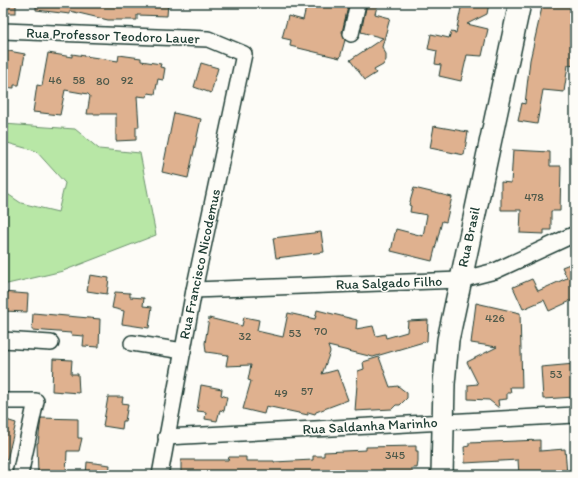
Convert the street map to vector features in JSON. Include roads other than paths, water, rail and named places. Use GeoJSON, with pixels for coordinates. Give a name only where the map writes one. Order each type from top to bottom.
{"type":"FeatureCollection","features":[{"type":"Feature","properties":{"kind":"street"},"geometry":{"type":"LineString","coordinates":[[351,34],[358,3]]}},
{"type":"Feature","properties":{"kind":"street","name":"Rua Brasil"},"geometry":{"type":"LineString","coordinates":[[442,475],[443,422],[448,340],[520,3]]}},
{"type":"Feature","properties":{"kind":"street","name":"Rua Professor Teodoro Lauer"},"geometry":{"type":"LineString","coordinates":[[3,32],[202,39],[225,45],[244,54]]}},
{"type":"Feature","properties":{"kind":"street","name":"Rua Francisco Nicodemus"},"geometry":{"type":"LineString","coordinates":[[160,475],[194,290],[244,54]]}},
{"type":"Feature","properties":{"kind":"street","name":"Rua Salgado Filho"},"geometry":{"type":"LineString","coordinates":[[194,290],[460,280],[495,271],[575,234]]}},
{"type":"Feature","properties":{"kind":"street"},"geometry":{"type":"LineString","coordinates":[[3,340],[51,343]]}},
{"type":"Feature","properties":{"kind":"street"},"geometry":{"type":"LineString","coordinates":[[132,343],[183,350]]}},
{"type":"Feature","properties":{"kind":"street"},"geometry":{"type":"LineString","coordinates":[[3,401],[36,401],[20,475]]}},
{"type":"Feature","properties":{"kind":"street","name":"Rua Saldanha Marinho"},"geometry":{"type":"LineString","coordinates":[[166,438],[575,415]]}}]}
